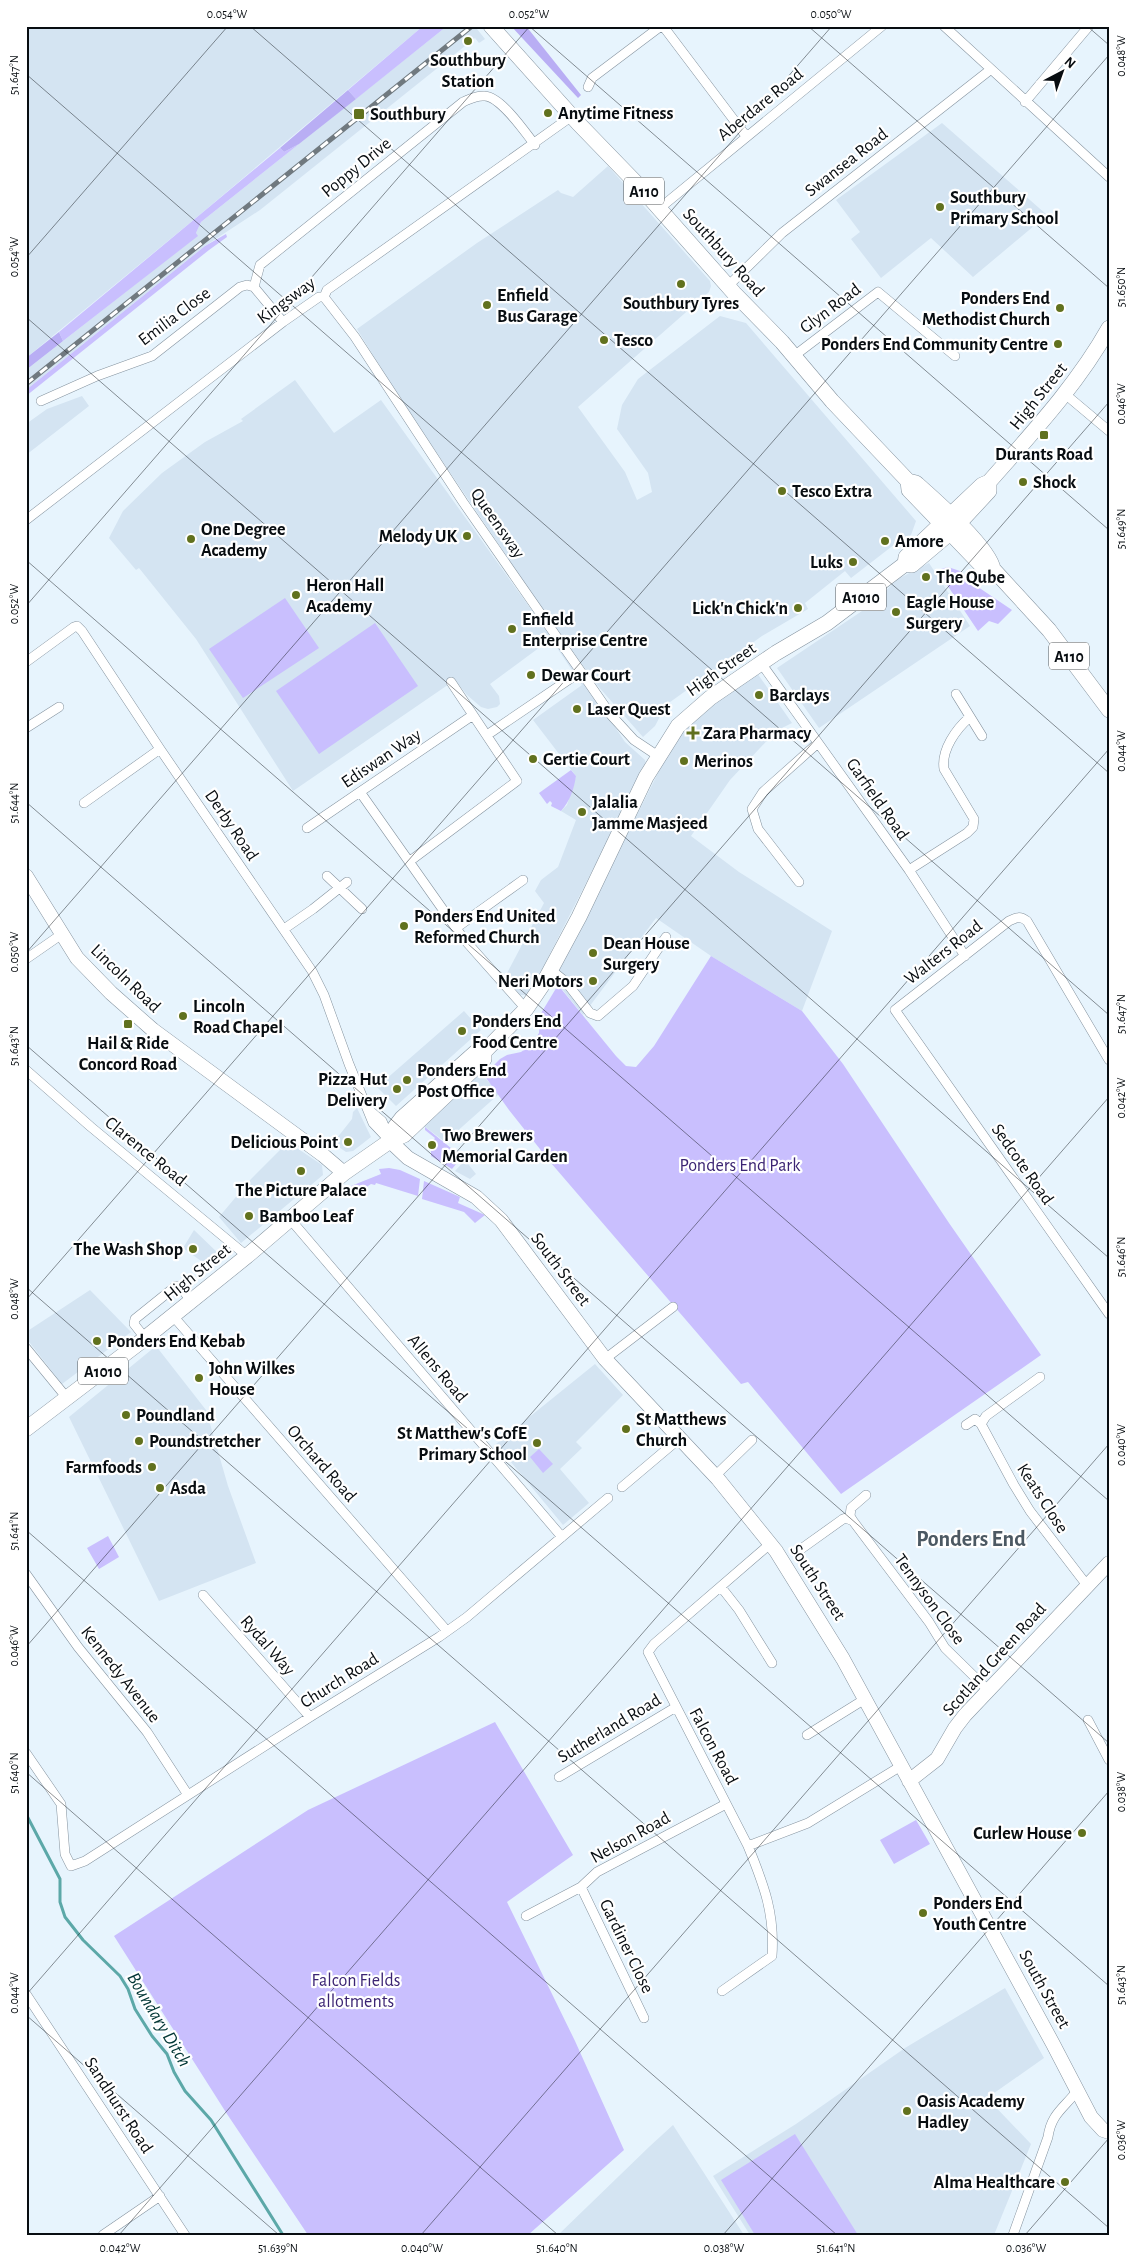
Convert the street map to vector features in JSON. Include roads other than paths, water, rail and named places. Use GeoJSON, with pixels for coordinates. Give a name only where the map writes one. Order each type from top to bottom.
{"type":"FeatureCollection","features":[{"type":"Feature","properties":{"kind":"main road","name":"Southbury Road"},"geometry":{"type":"LineString","coordinates":[[493,28],[572,116],[660,208],[728,286],[794,356],[832,401],[908,481],[909,490],[951,524]]}},
{"type":"Feature","properties":{"kind":"main road","name":"High Street"},"geometry":{"type":"LineString","coordinates":[[26,1429],[146,1338],[247,1256],[344,1173],[390,1141],[404,1135],[484,1059],[484,1052],[526,1009],[551,970],[658,756],[686,717],[761,663],[827,623],[906,564],[906,557],[951,524],[982,484],[989,482],[1065,394],[1082,372],[1109,328]]}},
{"type":"Feature","properties":{"kind":"main road","name":"A110"},"geometry":{"type":"LineString","coordinates":[[951,524],[984,568],[993,569],[1049,630],[1109,710]]}},
{"type":"Feature","properties":{"kind":"street"},"geometry":{"type":"LineString","coordinates":[[588,87],[588,83],[592,78],[662,26],[746,136]]}},
{"type":"Feature","properties":{"kind":"street","name":"Aberdare Road"},"geometry":{"type":"LineString","coordinates":[[660,208],[882,26]]}},
{"type":"Feature","properties":{"kind":"street"},"geometry":{"type":"LineString","coordinates":[[944,26],[1109,177]]}},
{"type":"Feature","properties":{"kind":"street"},"geometry":{"type":"LineString","coordinates":[[1025,102],[1089,26]]}},
{"type":"Feature","properties":{"kind":"street","name":"Swansea Road"},"geometry":{"type":"LineString","coordinates":[[728,286],[746,270],[748,264],[782,233],[990,70]]}},
{"type":"Feature","properties":{"kind":"street","name":"Poppy Drive"},"geometry":{"type":"LineString","coordinates":[[254,287],[260,265],[463,102],[475,96],[487,96],[500,103],[535,144]]}},
{"type":"Feature","properties":{"kind":"street","name":"Kingsway"},"geometry":{"type":"LineString","coordinates":[[26,520],[283,322],[319,297],[324,297],[327,290],[572,116]]}},
{"type":"Feature","properties":{"kind":"street","name":"Emilia Close"},"geometry":{"type":"LineString","coordinates":[[40,401],[97,376],[152,356],[240,287],[247,285],[254,287]]}},
{"type":"Feature","properties":{"kind":"street"},"geometry":{"type":"LineString","coordinates":[[254,287],[283,322]]}},
{"type":"Feature","properties":{"kind":"street","name":"Glyn Road"},"geometry":{"type":"LineString","coordinates":[[794,356],[878,292],[955,356]]}},
{"type":"Feature","properties":{"kind":"street","name":"Queensway"},"geometry":{"type":"LineString","coordinates":[[324,297],[355,338],[463,502],[610,715],[642,746],[658,756]]}},
{"type":"Feature","properties":{"kind":"street"},"geometry":{"type":"LineString","coordinates":[[1065,394],[1109,431]]}},
{"type":"Feature","properties":{"kind":"street","name":"Derby Road"},"geometry":{"type":"LineString","coordinates":[[26,662],[74,627],[80,628],[160,749],[312,971],[324,995],[367,1108],[376,1127],[390,1141]]}},
{"type":"Feature","properties":{"kind":"street","name":"Garfield Road"},"geometry":{"type":"LineString","coordinates":[[761,663],[909,870],[965,956]]}},
{"type":"Feature","properties":{"kind":"street"},"geometry":{"type":"LineString","coordinates":[[487,735],[580,672]]}},
{"type":"Feature","properties":{"kind":"street"},"geometry":{"type":"LineString","coordinates":[[410,860],[516,782],[515,776],[451,682]]}},
{"type":"Feature","properties":{"kind":"street"},"geometry":{"type":"LineString","coordinates":[[956,694],[982,736]]}},
{"type":"Feature","properties":{"kind":"street"},"geometry":{"type":"LineString","coordinates":[[26,728],[59,707]]}},
{"type":"Feature","properties":{"kind":"street","name":"Ediswan Way"},"geometry":{"type":"LineString","coordinates":[[307,828],[474,715]]}},
{"type":"Feature","properties":{"kind":"street"},"geometry":{"type":"LineString","coordinates":[[909,870],[967,833],[973,827],[974,819],[944,769],[943,761],[947,747],[956,732],[970,717]]}},
{"type":"Feature","properties":{"kind":"street"},"geometry":{"type":"LineString","coordinates":[[799,882],[758,829],[752,808],[763,792],[818,743]]}},
{"type":"Feature","properties":{"kind":"street"},"geometry":{"type":"LineString","coordinates":[[84,803],[160,749]]}},
{"type":"Feature","properties":{"kind":"street"},"geometry":{"type":"LineString","coordinates":[[360,792],[410,860],[456,928],[526,1009]]}},
{"type":"Feature","properties":{"kind":"street","name":"Lincoln Road"},"geometry":{"type":"LineString","coordinates":[[26,876],[83,964],[111,993],[145,1024],[324,1155],[344,1173]]}},
{"type":"Feature","properties":{"kind":"street"},"geometry":{"type":"LineString","coordinates":[[327,876],[362,909]]}},
{"type":"Feature","properties":{"kind":"street"},"geometry":{"type":"LineString","coordinates":[[456,928],[522,880]]}},
{"type":"Feature","properties":{"kind":"street"},"geometry":{"type":"LineString","coordinates":[[284,929],[347,882]]}},
{"type":"Feature","properties":{"kind":"street","name":"Walters Road"},"geometry":{"type":"LineString","coordinates":[[911,1032],[896,1010],[1009,921],[1018,917],[1027,921],[1109,1060]]}},
{"type":"Feature","properties":{"kind":"street"},"geometry":{"type":"LineString","coordinates":[[28,958],[62,934]]}},
{"type":"Feature","properties":{"kind":"street"},"geometry":{"type":"LineString","coordinates":[[551,970],[566,982],[590,1013],[598,1016],[633,986],[666,936]]}},
{"type":"Feature","properties":{"kind":"street","name":"Sedcote Road"},"geometry":{"type":"LineString","coordinates":[[911,1032],[1109,1314]]}},
{"type":"Feature","properties":{"kind":"street","name":"Clarence Road"},"geometry":{"type":"LineString","coordinates":[[26,1070],[91,1128],[247,1256]]}},
{"type":"Feature","properties":{"kind":"street","name":"South Street"},"geometry":{"type":"LineString","coordinates":[[390,1141],[408,1158],[459,1186],[488,1207],[507,1227],[605,1359],[715,1476],[770,1544],[823,1625],[865,1699],[1091,2117],[1106,2131]]}},
{"type":"Feature","properties":{"kind":"street","name":"Allens Road"},"geometry":{"type":"LineString","coordinates":[[290,1220],[562,1537]]}},
{"type":"Feature","properties":{"kind":"street"},"geometry":{"type":"LineString","coordinates":[[146,1338],[134,1324],[135,1319],[176,1286],[180,1286],[190,1301]]}},
{"type":"Feature","properties":{"kind":"street"},"geometry":{"type":"LineString","coordinates":[[605,1359],[673,1307]]}},
{"type":"Feature","properties":{"kind":"street","name":"Orchard Road"},"geometry":{"type":"LineString","coordinates":[[173,1316],[447,1630]]}},
{"type":"Feature","properties":{"kind":"street"},"geometry":{"type":"LineString","coordinates":[[26,1348],[67,1398]]}},
{"type":"Feature","properties":{"kind":"street"},"geometry":{"type":"LineString","coordinates":[[966,1425],[976,1419],[981,1424],[986,1416],[1040,1377]]}},
{"type":"Feature","properties":{"kind":"street","name":"Keats Close"},"geometry":{"type":"LineString","coordinates":[[981,1424],[1030,1511],[1086,1584]]}},
{"type":"Feature","properties":{"kind":"street"},"geometry":{"type":"LineString","coordinates":[[622,1487],[680,1438]]}},
{"type":"Feature","properties":{"kind":"street"},"geometry":{"type":"LineString","coordinates":[[715,1476],[752,1440]]}},
{"type":"Feature","properties":{"kind":"street"},"geometry":{"type":"LineString","coordinates":[[853,1521],[850,1516],[851,1508],[866,1495]]}},
{"type":"Feature","properties":{"kind":"street","name":"Church Road"},"geometry":{"type":"LineString","coordinates":[[26,1753],[61,1804],[65,1854],[71,1866],[85,1862],[467,1617],[608,1498]]}},
{"type":"Feature","properties":{"kind":"street"},"geometry":{"type":"LineString","coordinates":[[801,1549],[843,1519],[846,1518],[853,1521]]}},
{"type":"Feature","properties":{"kind":"street","name":"Tennyson Close"},"geometry":{"type":"LineString","coordinates":[[853,1521],[929,1622],[945,1648],[988,1690]]}},
{"type":"Feature","properties":{"kind":"street","name":"Falcon Road"},"geometry":{"type":"LineString","coordinates":[[722,1991],[772,1956],[774,1931],[765,1887],[748,1846],[648,1652],[654,1644],[770,1544]]}},
{"type":"Feature","properties":{"kind":"street","name":"Scotland Green Road"},"geometry":{"type":"LineString","coordinates":[[910,1781],[937,1759],[958,1723],[1086,1584],[1109,1563]]}},
{"type":"Feature","properties":{"kind":"street","name":"Kennedy Avenue"},"geometry":{"type":"LineString","coordinates":[[26,1574],[78,1647],[157,1747],[188,1795]]}},
{"type":"Feature","properties":{"kind":"street"},"geometry":{"type":"LineString","coordinates":[[721,1587],[740,1610],[763,1656],[772,1663]]}},
{"type":"Feature","properties":{"kind":"street","name":"Rydal Way"},"geometry":{"type":"LineString","coordinates":[[202,1595],[310,1717]]}},
{"type":"Feature","properties":{"kind":"street"},"geometry":{"type":"LineString","coordinates":[[807,1735],[818,1733],[865,1699]]}},
{"type":"Feature","properties":{"kind":"street","name":"Sutherland Road"},"geometry":{"type":"LineString","coordinates":[[560,1777],[676,1707]]}},
{"type":"Feature","properties":{"kind":"street"},"geometry":{"type":"LineString","coordinates":[[1088,1720],[1109,1760]]}},
{"type":"Feature","properties":{"kind":"street"},"geometry":{"type":"LineString","coordinates":[[748,1846],[808,1823],[901,1766]]}},
{"type":"Feature","properties":{"kind":"street","name":"Nelson Road"},"geometry":{"type":"LineString","coordinates":[[526,1916],[581,1887],[597,1872],[726,1804]]}},
{"type":"Feature","properties":{"kind":"street","name":"Gardiner Close"},"geometry":{"type":"LineString","coordinates":[[581,1887],[644,2018]]}},
{"type":"Feature","properties":{"kind":"street","name":"Sandhurst Road"},"geometry":{"type":"LineString","coordinates":[[26,1994],[185,2235]]}},
{"type":"Feature","properties":{"kind":"street"},"geometry":{"type":"LineString","coordinates":[[1013,2235],[1048,2137],[1050,2124],[1055,2115],[1077,2091]]}},
{"type":"Feature","properties":{"kind":"street"},"geometry":{"type":"LineString","coordinates":[[103,2235],[160,2196]]}},
{"type":"Feature","properties":{"kind":"waterway","name":"Boundary Ditch"},"geometry":{"type":"LineString","coordinates":[[26,1814],[60,1879],[60,1902],[65,1917],[83,1940],[120,1976],[128,1989],[135,2009],[152,2036],[167,2054],[174,2072],[185,2091],[211,2120],[283,2235]]}},
{"type":"Feature","properties":{"kind":"railway"},"geometry":{"type":"LineString","coordinates":[[26,384],[472,26]]}},
{"type":"Feature","properties":{"kind":"place","name":"Southbury Station"},"geometry":{"type":"Point","coordinates":[468,41]}},
{"type":"Feature","properties":{"kind":"place","name":"Anytime Fitness"},"geometry":{"type":"Point","coordinates":[548,113]}},
{"type":"Feature","properties":{"kind":"place","name":"Southbury"},"geometry":{"type":"Point","coordinates":[359,114]}},
{"type":"Feature","properties":{"kind":"place","name":"Southbury Primary School"},"geometry":{"type":"Point","coordinates":[940,207]}},
{"type":"Feature","properties":{"kind":"place","name":"Southbury Tyres"},"geometry":{"type":"Point","coordinates":[681,284]}},
{"type":"Feature","properties":{"kind":"place","name":"Enfield Bus Garage"},"geometry":{"type":"Point","coordinates":[487,305]}},
{"type":"Feature","properties":{"kind":"place","name":"Ponders End Methodist Church"},"geometry":{"type":"Point","coordinates":[1060,308]}},
{"type":"Feature","properties":{"kind":"place","name":"Tesco"},"geometry":{"type":"Point","coordinates":[604,340]}},
{"type":"Feature","properties":{"kind":"place","name":"Ponders End Community Centre"},"geometry":{"type":"Point","coordinates":[1058,344]}},
{"type":"Feature","properties":{"kind":"place","name":"Durants Road"},"geometry":{"type":"Point","coordinates":[1044,435]}},
{"type":"Feature","properties":{"kind":"place","name":"Shock"},"geometry":{"type":"Point","coordinates":[1023,482]}},
{"type":"Feature","properties":{"kind":"place","name":"Tesco Extra"},"geometry":{"type":"Point","coordinates":[782,491]}},
{"type":"Feature","properties":{"kind":"place","name":"Melody UK"},"geometry":{"type":"Point","coordinates":[467,536]}},
{"type":"Feature","properties":{"kind":"place","name":"One Degree Academy"},"geometry":{"type":"Point","coordinates":[191,539]}},
{"type":"Feature","properties":{"kind":"place","name":"Amore"},"geometry":{"type":"Point","coordinates":[885,541]}},
{"type":"Feature","properties":{"kind":"place","name":"Luks"},"geometry":{"type":"Point","coordinates":[853,562]}},
{"type":"Feature","properties":{"kind":"place","name":"The Qube"},"geometry":{"type":"Point","coordinates":[926,577]}},
{"type":"Feature","properties":{"kind":"place","name":"Heron Hall Academy"},"geometry":{"type":"Point","coordinates":[296,595]}},
{"type":"Feature","properties":{"kind":"place","name":"Lick'n Chick'n"},"geometry":{"type":"Point","coordinates":[798,608]}},
{"type":"Feature","properties":{"kind":"place","name":"Eagle House Surgery"},"geometry":{"type":"Point","coordinates":[896,612]}},
{"type":"Feature","properties":{"kind":"place","name":"Enfield Enterprise Centre"},"geometry":{"type":"Point","coordinates":[512,629]}},
{"type":"Feature","properties":{"kind":"place","name":"Dewar Court"},"geometry":{"type":"Point","coordinates":[531,675]}},
{"type":"Feature","properties":{"kind":"place","name":"Barclays"},"geometry":{"type":"Point","coordinates":[759,695]}},
{"type":"Feature","properties":{"kind":"place","name":"Laser Quest"},"geometry":{"type":"Point","coordinates":[577,709]}},
{"type":"Feature","properties":{"kind":"place","name":"Zara Pharmacy"},"geometry":{"type":"Point","coordinates":[693,733]}},
{"type":"Feature","properties":{"kind":"place","name":"Gertie Court"},"geometry":{"type":"Point","coordinates":[533,759]}},
{"type":"Feature","properties":{"kind":"place","name":"Merinos"},"geometry":{"type":"Point","coordinates":[684,761]}},
{"type":"Feature","properties":{"kind":"place","name":"Jalalia Jamme Masjeed"},"geometry":{"type":"Point","coordinates":[582,812]}},
{"type":"Feature","properties":{"kind":"place","name":"Ponders End United Reformed Church"},"geometry":{"type":"Point","coordinates":[404,926]}},
{"type":"Feature","properties":{"kind":"place","name":"Dean House Surgery"},"geometry":{"type":"Point","coordinates":[593,953]}},
{"type":"Feature","properties":{"kind":"place","name":"Neri Motors"},"geometry":{"type":"Point","coordinates":[593,981]}},
{"type":"Feature","properties":{"kind":"place","name":"Lincoln Road Chapel"},"geometry":{"type":"Point","coordinates":[183,1016]}},
{"type":"Feature","properties":{"kind":"place","name":"Hail & Ride Concord Road"},"geometry":{"type":"Point","coordinates":[128,1024]}},
{"type":"Feature","properties":{"kind":"place","name":"Ponders End Food Centre"},"geometry":{"type":"Point","coordinates":[462,1031]}},
{"type":"Feature","properties":{"kind":"place","name":"Ponders End Post Office"},"geometry":{"type":"Point","coordinates":[407,1080]}},
{"type":"Feature","properties":{"kind":"place","name":"Pizza Hut Delivery"},"geometry":{"type":"Point","coordinates":[397,1089]}},
{"type":"Feature","properties":{"kind":"place","name":"Delicious Point"},"geometry":{"type":"Point","coordinates":[348,1142]}},
{"type":"Feature","properties":{"kind":"place","name":"Two Brewers Memorial Garden"},"geometry":{"type":"Point","coordinates":[432,1145]}},
{"type":"Feature","properties":{"kind":"place","name":"The Picture Palace"},"geometry":{"type":"Point","coordinates":[301,1171]}},
{"type":"Feature","properties":{"kind":"place","name":"Bamboo Leaf"},"geometry":{"type":"Point","coordinates":[249,1216]}},
{"type":"Feature","properties":{"kind":"place","name":"The Wash Shop"},"geometry":{"type":"Point","coordinates":[193,1249]}},
{"type":"Feature","properties":{"kind":"place","name":"Ponders End Kebab"},"geometry":{"type":"Point","coordinates":[97,1341]}},
{"type":"Feature","properties":{"kind":"place","name":"John Wilkes House"},"geometry":{"type":"Point","coordinates":[199,1378]}},
{"type":"Feature","properties":{"kind":"place","name":"Poundland"},"geometry":{"type":"Point","coordinates":[126,1415]}},
{"type":"Feature","properties":{"kind":"place","name":"St Matthews Church"},"geometry":{"type":"Point","coordinates":[626,1429]}},
{"type":"Feature","properties":{"kind":"place","name":"Poundstretcher"},"geometry":{"type":"Point","coordinates":[139,1441]}},
{"type":"Feature","properties":{"kind":"place","name":"St Matthew's CofE Primary School"},"geometry":{"type":"Point","coordinates":[537,1443]}},
{"type":"Feature","properties":{"kind":"place","name":"Farmfoods"},"geometry":{"type":"Point","coordinates":[152,1467]}},
{"type":"Feature","properties":{"kind":"place","name":"Asda"},"geometry":{"type":"Point","coordinates":[160,1488]}},
{"type":"Feature","properties":{"kind":"place","name":"Curlew House"},"geometry":{"type":"Point","coordinates":[1082,1833]}},
{"type":"Feature","properties":{"kind":"place","name":"Ponders End Youth Centre"},"geometry":{"type":"Point","coordinates":[923,1913]}},
{"type":"Feature","properties":{"kind":"place","name":"Oasis Academy Hadley"},"geometry":{"type":"Point","coordinates":[907,2111]}},
{"type":"Feature","properties":{"kind":"place","name":"Alma Healthcare"},"geometry":{"type":"Point","coordinates":[1065,2182]}},
{"type":"Feature","properties":{"kind":"district","name":"Ponders End"},"geometry":{"type":"Point","coordinates":[971,1538]}},
{"type":"Feature","properties":{"kind":"park label","name":"Ponders End Park"},"geometry":{"type":"Point","coordinates":[740,1165]}},
{"type":"Feature","properties":{"kind":"park label","name":"Falcon Fields allotments"},"geometry":{"type":"Point","coordinates":[356,1990]}}]}
